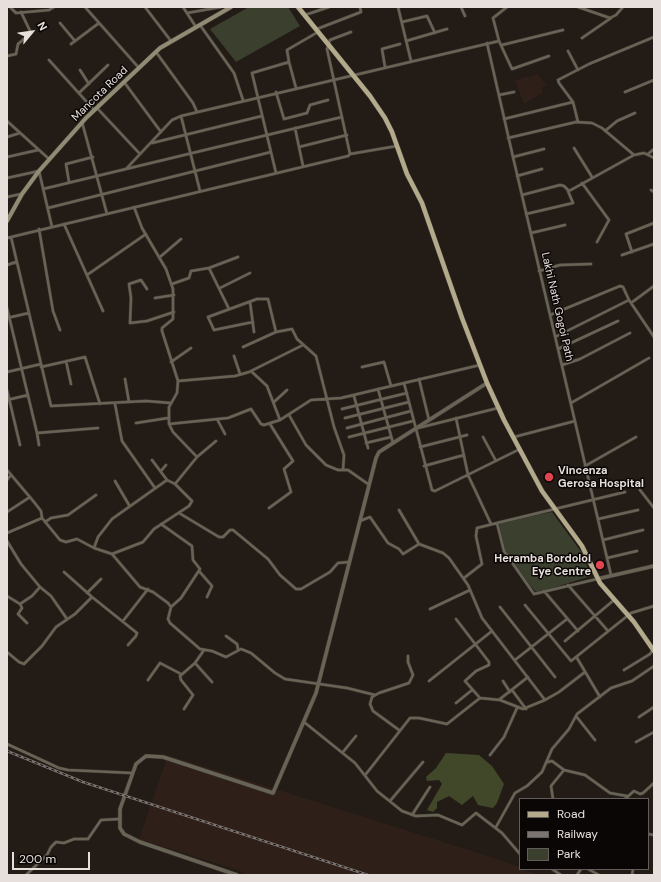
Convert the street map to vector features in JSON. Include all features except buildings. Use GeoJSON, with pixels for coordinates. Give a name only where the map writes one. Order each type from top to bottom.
{"type":"FeatureCollection","features":[{"type":"Feature","properties":{"kind":"main road","name":"Mancota Road"},"geometry":{"type":"LineString","coordinates":[[7,221],[22,194],[39,171],[82,122],[156,52],[172,41],[231,7]]}},
{"type":"Feature","properties":{"kind":"main road"},"geometry":{"type":"LineString","coordinates":[[298,7],[353,75],[385,118],[407,174],[422,203],[480,365],[498,408],[542,491],[578,540],[597,579],[628,615],[653,648]]}},
{"type":"Feature","properties":{"kind":"street"},"geometry":{"type":"LineString","coordinates":[[10,7],[14,12],[42,11],[50,10],[54,7]]}},
{"type":"Feature","properties":{"kind":"street"},"geometry":{"type":"LineString","coordinates":[[42,11],[43,7]]}},
{"type":"Feature","properties":{"kind":"street"},"geometry":{"type":"LineString","coordinates":[[85,7],[139,69]]}},
{"type":"Feature","properties":{"kind":"street"},"geometry":{"type":"LineString","coordinates":[[145,7],[172,41]]}},
{"type":"Feature","properties":{"kind":"street"},"geometry":{"type":"LineString","coordinates":[[183,7],[234,73],[243,100]]}},
{"type":"Feature","properties":{"kind":"street"},"geometry":{"type":"LineString","coordinates":[[187,13],[221,7]]}},
{"type":"Feature","properties":{"kind":"street"},"geometry":{"type":"LineString","coordinates":[[305,15],[328,7]]}},
{"type":"Feature","properties":{"kind":"street"},"geometry":{"type":"LineString","coordinates":[[296,88],[287,50],[317,31],[361,12],[360,7]]}},
{"type":"Feature","properties":{"kind":"street"},"geometry":{"type":"LineString","coordinates":[[398,7],[411,61]]}},
{"type":"Feature","properties":{"kind":"street"},"geometry":{"type":"LineString","coordinates":[[461,7],[465,16]]}},
{"type":"Feature","properties":{"kind":"street"},"geometry":{"type":"LineString","coordinates":[[506,7],[493,18],[499,41],[512,69],[549,56]]}},
{"type":"Feature","properties":{"kind":"street"},"geometry":{"type":"LineString","coordinates":[[578,7],[612,18]]}},
{"type":"Feature","properties":{"kind":"street"},"geometry":{"type":"LineString","coordinates":[[582,38],[612,18],[622,7]]}},
{"type":"Feature","properties":{"kind":"street"},"geometry":{"type":"LineString","coordinates":[[7,56],[16,54],[18,44],[31,33],[21,12]]}},
{"type":"Feature","properties":{"kind":"street"},"geometry":{"type":"LineString","coordinates":[[402,22],[427,16],[435,33]]}},
{"type":"Feature","properties":{"kind":"street"},"geometry":{"type":"LineString","coordinates":[[60,23],[75,41]]}},
{"type":"Feature","properties":{"kind":"street"},"geometry":{"type":"LineString","coordinates":[[71,44],[99,23]]}},
{"type":"Feature","properties":{"kind":"street"},"geometry":{"type":"LineString","coordinates":[[406,41],[448,29]]}},
{"type":"Feature","properties":{"kind":"street"},"geometry":{"type":"LineString","coordinates":[[502,45],[563,30]]}},
{"type":"Feature","properties":{"kind":"street"},"geometry":{"type":"LineString","coordinates":[[350,154],[327,49],[328,44],[332,39],[351,32]]}},
{"type":"Feature","properties":{"kind":"street"},"geometry":{"type":"LineString","coordinates":[[578,122],[573,102],[558,81],[589,64],[654,37]]}},
{"type":"Feature","properties":{"kind":"street"},"geometry":{"type":"LineString","coordinates":[[126,169],[174,118],[276,92],[499,41]]}},
{"type":"Feature","properties":{"kind":"street","name":"Lakhi Nath Gogoi Path"},"geometry":{"type":"LineString","coordinates":[[488,43],[508,138],[611,575]]}},
{"type":"Feature","properties":{"kind":"street"},"geometry":{"type":"LineString","coordinates":[[385,67],[382,49],[400,44]]}},
{"type":"Feature","properties":{"kind":"street"},"geometry":{"type":"LineString","coordinates":[[568,51],[578,70]]}},
{"type":"Feature","properties":{"kind":"street"},"geometry":{"type":"LineString","coordinates":[[156,52],[193,103],[197,112]]}},
{"type":"Feature","properties":{"kind":"street"},"geometry":{"type":"LineString","coordinates":[[49,60],[79,93],[140,154]]}},
{"type":"Feature","properties":{"kind":"street"},"geometry":{"type":"LineString","coordinates":[[276,173],[252,72],[289,62]]}},
{"type":"Feature","properties":{"kind":"street"},"geometry":{"type":"LineString","coordinates":[[79,93],[108,65]]}},
{"type":"Feature","properties":{"kind":"street"},"geometry":{"type":"LineString","coordinates":[[80,70],[89,84]]}},
{"type":"Feature","properties":{"kind":"street"},"geometry":{"type":"LineString","coordinates":[[625,92],[654,80]]}},
{"type":"Feature","properties":{"kind":"street"},"geometry":{"type":"LineString","coordinates":[[124,82],[161,132]]}},
{"type":"Feature","properties":{"kind":"street"},"geometry":{"type":"LineString","coordinates":[[276,92],[284,119],[307,113],[310,105],[328,100]]}},
{"type":"Feature","properties":{"kind":"street"},"geometry":{"type":"LineString","coordinates":[[499,95],[514,92]]}},
{"type":"Feature","properties":{"kind":"street"},"geometry":{"type":"LineString","coordinates":[[504,118],[573,102]]}},
{"type":"Feature","properties":{"kind":"street"},"geometry":{"type":"LineString","coordinates":[[605,131],[616,121],[635,113]]}},
{"type":"Feature","properties":{"kind":"street"},"geometry":{"type":"LineString","coordinates":[[181,116],[200,191]]}},
{"type":"Feature","properties":{"kind":"street"},"geometry":{"type":"LineString","coordinates":[[151,143],[262,116]]}},
{"type":"Feature","properties":{"kind":"street"},"geometry":{"type":"LineString","coordinates":[[43,189],[342,117]]}},
{"type":"Feature","properties":{"kind":"street"},"geometry":{"type":"LineString","coordinates":[[7,121],[49,159]]}},
{"type":"Feature","properties":{"kind":"street"},"geometry":{"type":"LineString","coordinates":[[82,122],[108,214]]}},
{"type":"Feature","properties":{"kind":"street"},"geometry":{"type":"LineString","coordinates":[[508,138],[578,122],[595,123],[634,155]]}},
{"type":"Feature","properties":{"kind":"street"},"geometry":{"type":"LineString","coordinates":[[294,128],[303,166]]}},
{"type":"Feature","properties":{"kind":"street"},"geometry":{"type":"LineString","coordinates":[[7,137],[20,133]]}},
{"type":"Feature","properties":{"kind":"street"},"geometry":{"type":"LineString","coordinates":[[299,147],[347,135]]}},
{"type":"Feature","properties":{"kind":"street"},"geometry":{"type":"LineString","coordinates":[[7,238],[348,156],[350,154],[397,146]]}},
{"type":"Feature","properties":{"kind":"street"},"geometry":{"type":"LineString","coordinates":[[574,148],[592,177]]}},
{"type":"Feature","properties":{"kind":"street"},"geometry":{"type":"LineString","coordinates":[[513,157],[544,149]]}},
{"type":"Feature","properties":{"kind":"street"},"geometry":{"type":"LineString","coordinates":[[568,191],[634,155],[648,154],[654,149]]}},
{"type":"Feature","properties":{"kind":"street"},"geometry":{"type":"LineString","coordinates":[[7,157],[38,150]]}},
{"type":"Feature","properties":{"kind":"street"},"geometry":{"type":"LineString","coordinates":[[48,208],[271,152]]}},
{"type":"Feature","properties":{"kind":"street"},"geometry":{"type":"LineString","coordinates":[[648,154],[654,158]]}},
{"type":"Feature","properties":{"kind":"street"},"geometry":{"type":"LineString","coordinates":[[69,182],[66,164],[93,157]]}},
{"type":"Feature","properties":{"kind":"street"},"geometry":{"type":"LineString","coordinates":[[517,176],[542,169]]}},
{"type":"Feature","properties":{"kind":"street"},"geometry":{"type":"LineString","coordinates":[[7,178],[39,171],[52,227]]}},
{"type":"Feature","properties":{"kind":"street"},"geometry":{"type":"LineString","coordinates":[[582,183],[610,220],[597,242]]}},
{"type":"Feature","properties":{"kind":"street"},"geometry":{"type":"LineString","coordinates":[[522,195],[560,185],[564,186],[568,191],[573,203],[526,214]]}},
{"type":"Feature","properties":{"kind":"street"},"geometry":{"type":"LineString","coordinates":[[7,197],[22,194]]}},
{"type":"Feature","properties":{"kind":"street"},"geometry":{"type":"LineString","coordinates":[[134,207],[146,234],[160,257],[172,284],[174,295],[174,312],[172,320],[162,328],[171,362],[178,381],[178,393],[168,407],[169,424],[174,432],[197,457]]}},
{"type":"Feature","properties":{"kind":"street"},"geometry":{"type":"LineString","coordinates":[[64,224],[103,311]]}},
{"type":"Feature","properties":{"kind":"street"},"geometry":{"type":"LineString","coordinates":[[632,252],[626,234],[654,224]]}},
{"type":"Feature","properties":{"kind":"street"},"geometry":{"type":"LineString","coordinates":[[531,233],[565,225]]}},
{"type":"Feature","properties":{"kind":"street"},"geometry":{"type":"LineString","coordinates":[[39,230],[53,311],[60,330]]}},
{"type":"Feature","properties":{"kind":"street"},"geometry":{"type":"LineString","coordinates":[[88,275],[146,234]]}},
{"type":"Feature","properties":{"kind":"street"},"geometry":{"type":"LineString","coordinates":[[11,237],[51,406],[115,404],[129,402],[171,403]]}},
{"type":"Feature","properties":{"kind":"street"},"geometry":{"type":"LineString","coordinates":[[160,257],[181,240]]}},
{"type":"Feature","properties":{"kind":"street"},"geometry":{"type":"LineString","coordinates":[[622,254],[654,244]]}},
{"type":"Feature","properties":{"kind":"street"},"geometry":{"type":"LineString","coordinates":[[172,284],[188,278],[191,271],[209,268],[238,257]]}},
{"type":"Feature","properties":{"kind":"street"},"geometry":{"type":"LineString","coordinates":[[7,265],[16,262]]}},
{"type":"Feature","properties":{"kind":"street"},"geometry":{"type":"LineString","coordinates":[[539,270],[560,265],[591,264]]}},
{"type":"Feature","properties":{"kind":"street"},"geometry":{"type":"LineString","coordinates":[[209,268],[229,309]]}},
{"type":"Feature","properties":{"kind":"street"},"geometry":{"type":"LineString","coordinates":[[220,288],[250,274]]}},
{"type":"Feature","properties":{"kind":"street"},"geometry":{"type":"LineString","coordinates":[[147,289],[141,280],[128,284],[131,298],[130,323],[147,321],[174,312]]}},
{"type":"Feature","properties":{"kind":"street"},"geometry":{"type":"LineString","coordinates":[[550,315],[620,286],[623,287],[630,302],[654,337]]}},
{"type":"Feature","properties":{"kind":"street"},"geometry":{"type":"LineString","coordinates":[[555,336],[630,302],[654,286]]}},
{"type":"Feature","properties":{"kind":"street"},"geometry":{"type":"LineString","coordinates":[[155,298],[174,295]]}},
{"type":"Feature","properties":{"kind":"street"},"geometry":{"type":"LineString","coordinates":[[253,322],[213,330],[209,315],[264,298],[269,300],[276,332]]}},
{"type":"Feature","properties":{"kind":"street"},"geometry":{"type":"LineString","coordinates":[[250,302],[254,332]]}},
{"type":"Feature","properties":{"kind":"street"},"geometry":{"type":"LineString","coordinates":[[7,308],[39,445]]}},
{"type":"Feature","properties":{"kind":"street"},"geometry":{"type":"LineString","coordinates":[[8,317],[29,313]]}},
{"type":"Feature","properties":{"kind":"street"},"geometry":{"type":"LineString","coordinates":[[558,349],[618,321]]}},
{"type":"Feature","properties":{"kind":"street"},"geometry":{"type":"LineString","coordinates":[[243,347],[276,332],[292,329],[297,339],[316,356],[327,400],[344,455],[343,470]]}},
{"type":"Feature","properties":{"kind":"street"},"geometry":{"type":"LineString","coordinates":[[562,365],[580,359],[630,333]]}},
{"type":"Feature","properties":{"kind":"street"},"geometry":{"type":"LineString","coordinates":[[178,381],[224,378],[240,374],[303,344]]}},
{"type":"Feature","properties":{"kind":"street"},"geometry":{"type":"LineString","coordinates":[[171,362],[191,348]]}},
{"type":"Feature","properties":{"kind":"street"},"geometry":{"type":"LineString","coordinates":[[234,356],[240,374]]}},
{"type":"Feature","properties":{"kind":"street"},"geometry":{"type":"LineString","coordinates":[[7,372],[83,357],[86,358],[100,404]]}},
{"type":"Feature","properties":{"kind":"street"},"geometry":{"type":"LineString","coordinates":[[571,403],[649,358]]}},
{"type":"Feature","properties":{"kind":"street"},"geometry":{"type":"LineString","coordinates":[[66,361],[71,384]]}},
{"type":"Feature","properties":{"kind":"street"},"geometry":{"type":"LineString","coordinates":[[362,367],[385,362],[391,386]]}},
{"type":"Feature","properties":{"kind":"street"},"geometry":{"type":"LineString","coordinates":[[169,424],[231,417],[251,409],[261,424],[270,424],[289,415],[311,400],[327,400],[354,396],[480,365]]}},
{"type":"Feature","properties":{"kind":"street"},"geometry":{"type":"LineString","coordinates":[[251,370],[267,386],[280,420]]}},
{"type":"Feature","properties":{"kind":"street"},"geometry":{"type":"LineString","coordinates":[[125,379],[129,402]]}},
{"type":"Feature","properties":{"kind":"street"},"geometry":{"type":"LineString","coordinates":[[419,379],[428,420]]}},
{"type":"Feature","properties":{"kind":"street"},"geometry":{"type":"LineString","coordinates":[[404,383],[424,466],[433,491],[520,450]]}},
{"type":"Feature","properties":{"kind":"street"},"geometry":{"type":"LineString","coordinates":[[237,875],[130,838],[121,831],[119,819],[120,810],[136,764],[140,759],[155,755],[273,793],[319,684],[368,484],[379,452],[487,383]]}},
{"type":"Feature","properties":{"kind":"street"},"geometry":{"type":"LineString","coordinates":[[378,389],[388,427],[394,443]]}},
{"type":"Feature","properties":{"kind":"street"},"geometry":{"type":"LineString","coordinates":[[7,390],[8,400],[20,445]]}},
{"type":"Feature","properties":{"kind":"street"},"geometry":{"type":"LineString","coordinates":[[274,402],[287,390]]}},
{"type":"Feature","properties":{"kind":"street"},"geometry":{"type":"LineString","coordinates":[[342,409],[407,393]]}},
{"type":"Feature","properties":{"kind":"street"},"geometry":{"type":"LineString","coordinates":[[8,400],[28,395]]}},
{"type":"Feature","properties":{"kind":"street"},"geometry":{"type":"LineString","coordinates":[[354,396],[368,448]]}},
{"type":"Feature","properties":{"kind":"street"},"geometry":{"type":"LineString","coordinates":[[345,418],[409,402]]}},
{"type":"Feature","properties":{"kind":"street"},"geometry":{"type":"LineString","coordinates":[[115,404],[122,441],[155,488]]}},
{"type":"Feature","properties":{"kind":"street"},"geometry":{"type":"LineString","coordinates":[[415,429],[498,408]]}},
{"type":"Feature","properties":{"kind":"street"},"geometry":{"type":"LineString","coordinates":[[347,428],[411,411]]}},
{"type":"Feature","properties":{"kind":"street"},"geometry":{"type":"LineString","coordinates":[[289,415],[301,438],[328,466],[349,471],[368,484]]}},
{"type":"Feature","properties":{"kind":"street"},"geometry":{"type":"LineString","coordinates":[[136,423],[168,418]]}},
{"type":"Feature","properties":{"kind":"street"},"geometry":{"type":"LineString","coordinates":[[456,418],[468,475],[491,524]]}},
{"type":"Feature","properties":{"kind":"street"},"geometry":{"type":"LineString","coordinates":[[217,419],[225,434]]}},
{"type":"Feature","properties":{"kind":"street"},"geometry":{"type":"LineString","coordinates":[[349,437],[413,421]]}},
{"type":"Feature","properties":{"kind":"street"},"geometry":{"type":"LineString","coordinates":[[513,437],[575,421]]}},
{"type":"Feature","properties":{"kind":"street"},"geometry":{"type":"LineString","coordinates":[[269,508],[291,492],[284,469],[294,461],[270,424]]}},
{"type":"Feature","properties":{"kind":"street"},"geometry":{"type":"LineString","coordinates":[[36,433],[98,428]]}},
{"type":"Feature","properties":{"kind":"street"},"geometry":{"type":"LineString","coordinates":[[420,447],[467,435]]}},
{"type":"Feature","properties":{"kind":"street"},"geometry":{"type":"LineString","coordinates":[[366,443],[391,437]]}},
{"type":"Feature","properties":{"kind":"street"},"geometry":{"type":"LineString","coordinates":[[483,437],[496,461]]}},
{"type":"Feature","properties":{"kind":"street"},"geometry":{"type":"LineString","coordinates":[[586,466],[636,437]]}},
{"type":"Feature","properties":{"kind":"street"},"geometry":{"type":"LineString","coordinates":[[175,484],[197,457],[216,441]]}},
{"type":"Feature","properties":{"kind":"street"},"geometry":{"type":"LineString","coordinates":[[424,466],[464,455]]}},
{"type":"Feature","properties":{"kind":"street"},"geometry":{"type":"LineString","coordinates":[[112,554],[143,542],[161,524],[190,506],[192,501],[175,484],[167,480],[152,460]]}},
{"type":"Feature","properties":{"kind":"street"},"geometry":{"type":"LineString","coordinates":[[161,471],[166,465]]}},
{"type":"Feature","properties":{"kind":"street"},"geometry":{"type":"LineString","coordinates":[[7,470],[41,511],[42,518],[60,540],[66,542],[77,539],[94,548],[112,554],[140,587],[148,589],[168,603],[171,607]]}},
{"type":"Feature","properties":{"kind":"street"},"geometry":{"type":"LineString","coordinates":[[7,480],[11,475]]}},
{"type":"Feature","properties":{"kind":"street"},"geometry":{"type":"LineString","coordinates":[[94,548],[98,537],[109,521],[129,505],[167,480]]}},
{"type":"Feature","properties":{"kind":"street"},"geometry":{"type":"LineString","coordinates":[[115,481],[129,505]]}},
{"type":"Feature","properties":{"kind":"street"},"geometry":{"type":"LineString","coordinates":[[640,490],[654,508]]}},
{"type":"Feature","properties":{"kind":"street"},"geometry":{"type":"LineString","coordinates":[[464,578],[482,564],[476,536],[477,528],[626,492]]}},
{"type":"Feature","properties":{"kind":"street"},"geometry":{"type":"LineString","coordinates":[[45,522],[51,518],[68,515],[96,495]]}},
{"type":"Feature","properties":{"kind":"street"},"geometry":{"type":"LineString","coordinates":[[7,512],[30,497]]}},
{"type":"Feature","properties":{"kind":"street"},"geometry":{"type":"LineString","coordinates":[[400,510],[419,544],[446,555],[464,578],[479,612],[492,632],[546,700]]}},
{"type":"Feature","properties":{"kind":"street"},"geometry":{"type":"LineString","coordinates":[[598,519],[638,510]]}},
{"type":"Feature","properties":{"kind":"street"},"geometry":{"type":"LineString","coordinates":[[179,513],[219,537],[224,537],[230,530],[233,530],[268,558],[280,575],[296,589],[301,589],[330,572],[338,563],[349,562]]}},
{"type":"Feature","properties":{"kind":"street"},"geometry":{"type":"LineString","coordinates":[[359,521],[370,516],[388,543],[399,549],[403,554],[419,544]]}},
{"type":"Feature","properties":{"kind":"street"},"geometry":{"type":"LineString","coordinates":[[7,533],[42,518]]}},
{"type":"Feature","properties":{"kind":"street"},"geometry":{"type":"LineString","coordinates":[[497,523],[503,547],[507,556],[534,594],[654,566]]}},
{"type":"Feature","properties":{"kind":"street"},"geometry":{"type":"LineString","coordinates":[[161,524],[192,546],[193,560],[199,568],[199,572],[212,586],[207,596]]}},
{"type":"Feature","properties":{"kind":"street"},"geometry":{"type":"LineString","coordinates":[[603,540],[643,530]]}},
{"type":"Feature","properties":{"kind":"street"},"geometry":{"type":"LineString","coordinates":[[7,541],[21,564],[40,587],[51,596],[66,619]]}},
{"type":"Feature","properties":{"kind":"street"},"geometry":{"type":"LineString","coordinates":[[607,558],[637,551]]}},
{"type":"Feature","properties":{"kind":"street"},"geometry":{"type":"LineString","coordinates":[[64,572],[92,597],[137,633],[128,645]]}},
{"type":"Feature","properties":{"kind":"street"},"geometry":{"type":"LineString","coordinates":[[199,572],[181,598],[171,607],[168,619],[170,623],[193,643],[204,650],[209,650],[226,657],[238,649]]}},
{"type":"Feature","properties":{"kind":"street"},"geometry":{"type":"LineString","coordinates":[[88,593],[101,580]]}},
{"type":"Feature","properties":{"kind":"street"},"geometry":{"type":"LineString","coordinates":[[568,585],[608,631]]}},
{"type":"Feature","properties":{"kind":"street"},"geometry":{"type":"LineString","coordinates":[[20,604],[32,596],[40,587]]}},
{"type":"Feature","properties":{"kind":"street"},"geometry":{"type":"LineString","coordinates":[[123,621],[148,589]]}},
{"type":"Feature","properties":{"kind":"street"},"geometry":{"type":"LineString","coordinates":[[430,609],[470,590]]}},
{"type":"Feature","properties":{"kind":"street"},"geometry":{"type":"LineString","coordinates":[[544,591],[578,631]]}},
{"type":"Feature","properties":{"kind":"street"},"geometry":{"type":"LineString","coordinates":[[7,596],[20,604],[22,608],[18,614],[27,623]]}},
{"type":"Feature","properties":{"kind":"street"},"geometry":{"type":"LineString","coordinates":[[7,652],[18,662],[24,664],[42,646],[52,630],[75,614],[92,597]]}},
{"type":"Feature","properties":{"kind":"street"},"geometry":{"type":"LineString","coordinates":[[565,640],[578,631],[614,600]]}},
{"type":"Feature","properties":{"kind":"street"},"geometry":{"type":"LineString","coordinates":[[525,605],[571,661],[577,658],[634,611],[654,606]]}},
{"type":"Feature","properties":{"kind":"street"},"geometry":{"type":"LineString","coordinates":[[500,607],[555,677]]}},
{"type":"Feature","properties":{"kind":"street"},"geometry":{"type":"LineString","coordinates":[[456,619],[490,664],[476,671],[465,681],[480,698],[500,700],[517,708],[526,708],[546,700],[585,672]]}},
{"type":"Feature","properties":{"kind":"street"},"geometry":{"type":"LineString","coordinates":[[515,660],[567,619]]}},
{"type":"Feature","properties":{"kind":"street"},"geometry":{"type":"LineString","coordinates":[[429,680],[492,632]]}},
{"type":"Feature","properties":{"kind":"street"},"geometry":{"type":"LineString","coordinates":[[226,636],[237,644],[238,649]]}},
{"type":"Feature","properties":{"kind":"street"},"geometry":{"type":"LineString","coordinates":[[624,670],[650,654],[653,648]]}},
{"type":"Feature","properties":{"kind":"street"},"geometry":{"type":"LineString","coordinates":[[238,649],[251,653],[275,674],[285,679],[375,695]]}},
{"type":"Feature","properties":{"kind":"street"},"geometry":{"type":"LineString","coordinates":[[181,674],[195,663],[204,650]]}},
{"type":"Feature","properties":{"kind":"street"},"geometry":{"type":"LineString","coordinates":[[399,730],[373,711],[370,704],[372,697],[375,695],[409,683],[413,675],[408,662],[408,656]]}},
{"type":"Feature","properties":{"kind":"street"},"geometry":{"type":"LineString","coordinates":[[577,658],[600,697]]}},
{"type":"Feature","properties":{"kind":"street"},"geometry":{"type":"LineString","coordinates":[[148,680],[160,663],[181,674]]}},
{"type":"Feature","properties":{"kind":"street"},"geometry":{"type":"LineString","coordinates":[[195,663],[212,682]]}},
{"type":"Feature","properties":{"kind":"street"},"geometry":{"type":"LineString","coordinates":[[496,827],[515,793],[527,786],[542,772],[548,762],[552,749],[569,729],[576,716],[611,688],[632,681],[654,666]]}},
{"type":"Feature","properties":{"kind":"street"},"geometry":{"type":"LineString","coordinates":[[181,674],[181,680],[193,695],[184,709]]}},
{"type":"Feature","properties":{"kind":"street"},"geometry":{"type":"LineString","coordinates":[[500,700],[528,677]]}},
{"type":"Feature","properties":{"kind":"street"},"geometry":{"type":"LineString","coordinates":[[503,680],[526,708]]}},
{"type":"Feature","properties":{"kind":"street"},"geometry":{"type":"LineString","coordinates":[[456,703],[472,690]]}},
{"type":"Feature","properties":{"kind":"street"},"geometry":{"type":"LineString","coordinates":[[366,774],[399,730],[410,718],[414,717],[447,724],[480,698]]}},
{"type":"Feature","properties":{"kind":"street"},"geometry":{"type":"LineString","coordinates":[[490,755],[504,736],[517,708]]}},
{"type":"Feature","properties":{"kind":"street"},"geometry":{"type":"LineString","coordinates":[[640,717],[654,708]]}},
{"type":"Feature","properties":{"kind":"street"},"geometry":{"type":"LineString","coordinates":[[576,716],[595,740]]}},
{"type":"Feature","properties":{"kind":"street"},"geometry":{"type":"LineString","coordinates":[[304,722],[343,752],[366,774],[374,788],[402,811],[412,815],[427,817],[438,815],[462,825],[476,813],[496,827],[519,853]]}},
{"type":"Feature","properties":{"kind":"street"},"geometry":{"type":"LineString","coordinates":[[636,742],[654,732]]}},
{"type":"Feature","properties":{"kind":"street"},"geometry":{"type":"LineString","coordinates":[[343,752],[356,736]]}},
{"type":"Feature","properties":{"kind":"street"},"geometry":{"type":"LineString","coordinates":[[7,744],[68,770],[132,773]]}},
{"type":"Feature","properties":{"kind":"street"},"geometry":{"type":"LineString","coordinates":[[548,762],[552,761],[564,770],[585,775],[610,793],[626,798],[634,791],[640,794],[643,793],[654,783]]}},
{"type":"Feature","properties":{"kind":"street"},"geometry":{"type":"LineString","coordinates":[[390,801],[423,762]]}},
{"type":"Feature","properties":{"kind":"street"},"geometry":{"type":"LineString","coordinates":[[553,798],[551,786],[564,770]]}},
{"type":"Feature","properties":{"kind":"street"},"geometry":{"type":"LineString","coordinates":[[412,815],[430,787]]}},
{"type":"Feature","properties":{"kind":"street"},"geometry":{"type":"LineString","coordinates":[[26,875],[48,855],[51,847],[56,842],[64,843],[74,839],[87,839],[93,834],[101,820],[119,819]]}},
{"type":"Feature","properties":{"kind":"street"},"geometry":{"type":"LineString","coordinates":[[592,870],[599,875]]}},
{"type":"Feature","properties":{"kind":"shaded area"},"geometry":{"type":"Polygon","coordinates":[[[538,74],[547,86],[542,88],[543,93],[524,104],[515,80],[538,74]]]}},
{"type":"Feature","properties":{"kind":"shaded area"},"geometry":{"type":"Polygon","coordinates":[[[168,755],[491,857],[519,867],[519,870],[542,875],[242,875],[243,872],[139,839],[168,755]]]}},
{"type":"Feature","properties":{"kind":"green space"},"geometry":{"type":"Polygon","coordinates":[[[249,7],[288,7],[300,26],[236,62],[210,29],[249,7]]]}},
{"type":"Feature","properties":{"kind":"green space"},"geometry":{"type":"Polygon","coordinates":[[[552,512],[582,553],[591,576],[537,593],[504,550],[499,522],[552,512]]]}},
{"type":"Feature","properties":{"kind":"green space"},"geometry":{"type":"Polygon","coordinates":[[[446,753],[479,755],[492,766],[504,784],[497,803],[493,808],[478,805],[473,796],[462,805],[449,796],[437,802],[437,808],[433,812],[427,810],[442,784],[439,780],[427,781],[426,777],[436,768],[446,753]]]}},
{"type":"Feature","properties":{"kind":"railway"},"geometry":{"type":"LineString","coordinates":[[7,751],[83,782],[368,875]]}},
{"type":"Feature","properties":{"kind":"place","name":"Vincenza Gerosa Hospital"},"geometry":{"type":"Point","coordinates":[549,477]}},
{"type":"Feature","properties":{"kind":"place","name":"Heramba Bordoloi Eye Centre"},"geometry":{"type":"Point","coordinates":[600,565]}}]}
